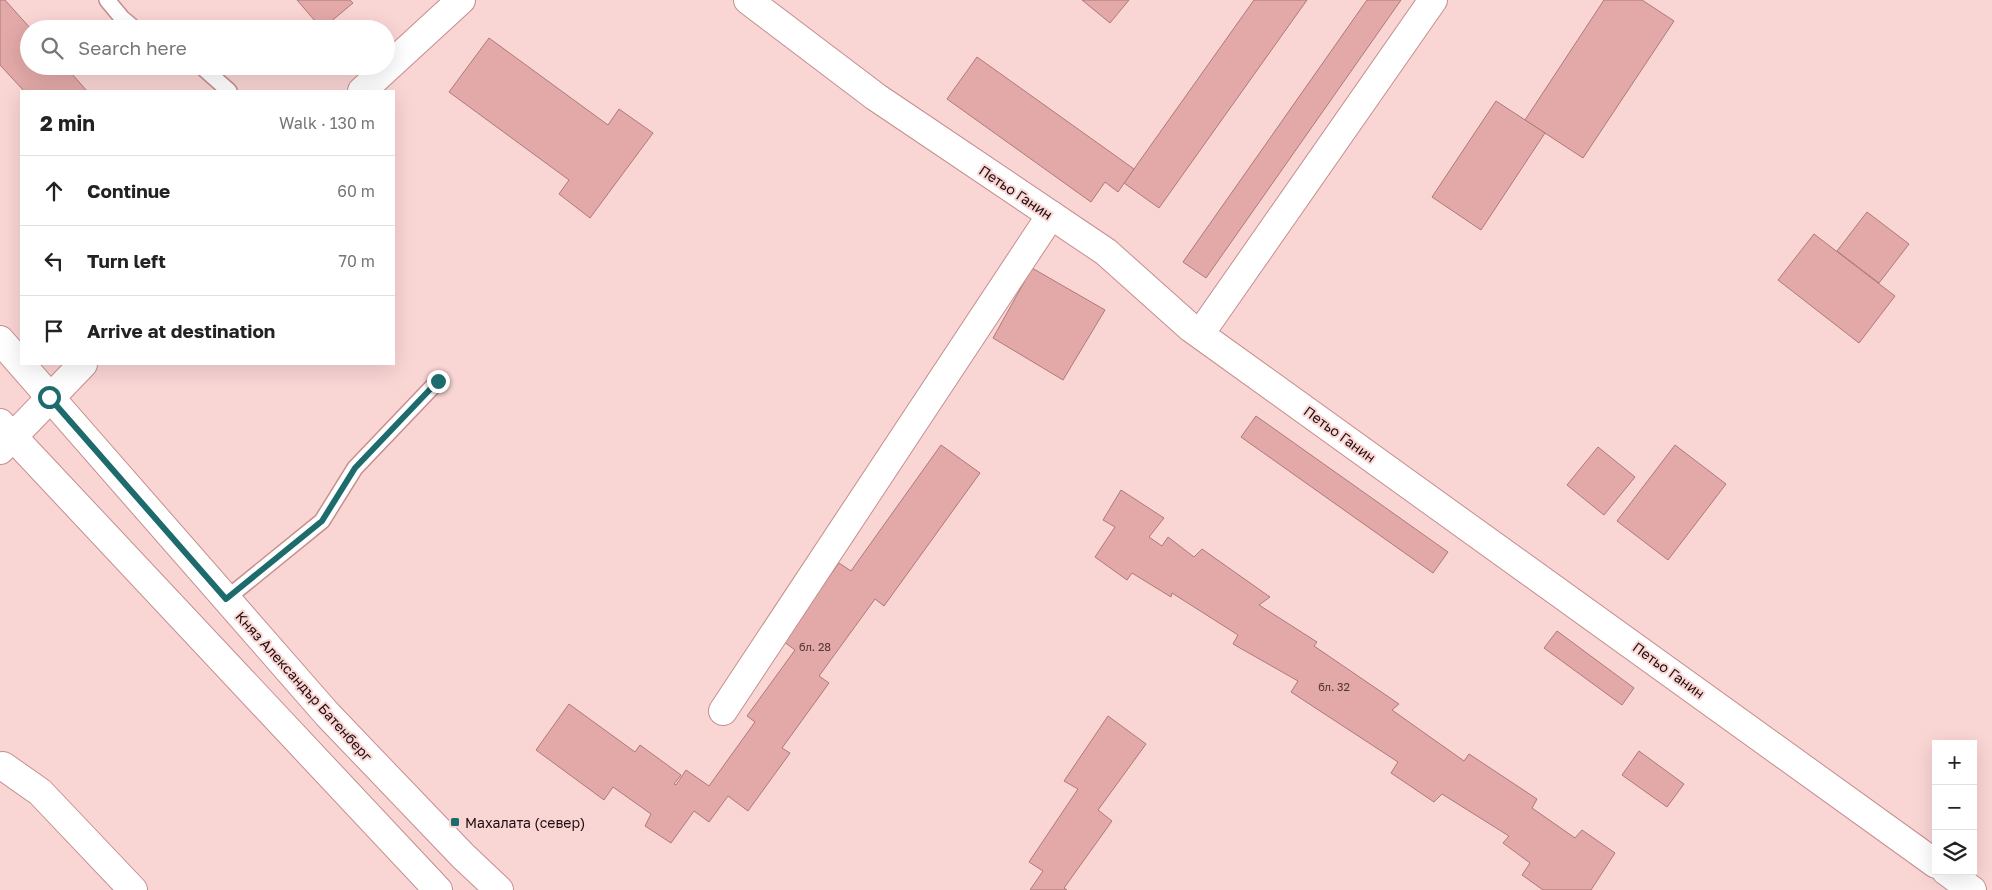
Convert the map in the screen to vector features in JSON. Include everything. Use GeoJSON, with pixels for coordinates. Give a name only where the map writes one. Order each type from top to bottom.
{"type":"FeatureCollection","features":[{"type":"Feature","properties":{"kind":"street","name":"Петьо Ганин"},"geometry":{"type":"LineString","coordinates":[[748,0],[876,97],[1106,252],[1200,334],[1932,861]]}},
{"type":"Feature","properties":{"kind":"street"},"geometry":{"type":"LineString","coordinates":[[1200,334],[1433,0]]}},
{"type":"Feature","properties":{"kind":"street"},"geometry":{"type":"LineString","coordinates":[[395,58],[449,4]]}},
{"type":"Feature","properties":{"kind":"street"},"geometry":{"type":"LineString","coordinates":[[363,90],[378,75]]}},
{"type":"Feature","properties":{"kind":"street"},"geometry":{"type":"LineString","coordinates":[[723,712],[1051,215]]}},
{"type":"Feature","properties":{"kind":"street","name":"Княз Александър Батенберг"},"geometry":{"type":"LineString","coordinates":[[0,340],[20,363]]}},
{"type":"Feature","properties":{"kind":"street","name":"Княз Александър Батенберг"},"geometry":{"type":"LineString","coordinates":[[21,365],[327,714],[498,890]]}},
{"type":"Feature","properties":{"kind":"street"},"geometry":{"type":"LineString","coordinates":[[82,365],[4,437],[438,890]]}},
{"type":"Feature","properties":{"kind":"street"},"geometry":{"type":"LineString","coordinates":[[0,768],[3,766],[40,792],[133,890]]}},
{"type":"Feature","properties":{"kind":"street"},"geometry":{"type":"LineString","coordinates":[[1951,875],[1972,890]]}},
{"type":"Feature","properties":{"kind":"lane"},"geometry":{"type":"LineString","coordinates":[[107,0],[124,20]]}},
{"type":"Feature","properties":{"kind":"lane"},"geometry":{"type":"LineString","coordinates":[[212,75],[228,90]]}},
{"type":"Feature","properties":{"kind":"lane"},"geometry":{"type":"LineString","coordinates":[[226,599],[322,521],[355,468],[438,381]]}},
{"type":"Feature","properties":{"kind":"building"},"geometry":{"type":"Polygon","coordinates":[[[0,0],[5,0],[23,20],[20,20],[20,75],[73,75],[86,90],[23,90],[0,65],[0,0]]]}},
{"type":"Feature","properties":{"kind":"building"},"geometry":{"type":"Polygon","coordinates":[[[297,0],[350,0],[353,3],[333,20],[314,20],[297,0]]]}},
{"type":"Feature","properties":{"kind":"building"},"geometry":{"type":"Polygon","coordinates":[[[1082,0],[1129,0],[1110,23],[1082,0]]]}},
{"type":"Feature","properties":{"kind":"building"},"geometry":{"type":"Polygon","coordinates":[[[1254,0],[1307,0],[1159,208],[1124,183],[1254,0]]]}},
{"type":"Feature","properties":{"kind":"building"},"geometry":{"type":"Polygon","coordinates":[[[1367,0],[1401,0],[1206,278],[1183,262],[1367,0]]]}},
{"type":"Feature","properties":{"kind":"building"},"geometry":{"type":"Polygon","coordinates":[[[1604,0],[1642,0],[1674,21],[1583,158],[1525,120],[1604,0]]]}},
{"type":"Feature","properties":{"kind":"building"},"geometry":{"type":"Polygon","coordinates":[[[489,38],[608,125],[619,109],[653,133],[590,218],[559,194],[569,180],[449,92],[489,38]]]}},
{"type":"Feature","properties":{"kind":"building"},"geometry":{"type":"Polygon","coordinates":[[[977,57],[1134,169],[1118,192],[1105,182],[1091,202],[947,99],[977,57]]]}},
{"type":"Feature","properties":{"kind":"building"},"geometry":{"type":"Polygon","coordinates":[[[1496,101],[1545,133],[1481,230],[1432,197],[1496,101]]]}},
{"type":"Feature","properties":{"kind":"building"},"geometry":{"type":"Polygon","coordinates":[[[1867,212],[1909,244],[1879,283],[1837,251],[1867,212]]]}},
{"type":"Feature","properties":{"kind":"building"},"geometry":{"type":"Polygon","coordinates":[[[1814,234],[1895,296],[1859,343],[1778,280],[1814,234]]]}},
{"type":"Feature","properties":{"kind":"building"},"geometry":{"type":"Polygon","coordinates":[[[1032,268],[1105,310],[1063,380],[993,338],[1032,268]]]}},
{"type":"Feature","properties":{"kind":"building"},"geometry":{"type":"Polygon","coordinates":[[[1256,416],[1448,552],[1433,573],[1241,437],[1256,416]]]}},
{"type":"Feature","properties":{"kind":"building"},"geometry":{"type":"Polygon","coordinates":[[[941,445],[980,473],[884,606],[875,599],[819,676],[829,683],[782,748],[790,753],[748,811],[728,796],[709,822],[694,811],[671,843],[645,826],[651,814],[613,787],[604,800],[536,750],[569,704],[635,752],[640,745],[681,775],[674,784],[676,785],[686,770],[709,786],[755,722],[747,716],[795,650],[783,641],[839,563],[851,571],[941,445]]]}},
{"type":"Feature","properties":{"kind":"building"},"geometry":{"type":"Polygon","coordinates":[[[1675,445],[1726,484],[1668,560],[1617,521],[1675,445]]]}},
{"type":"Feature","properties":{"kind":"building"},"geometry":{"type":"Polygon","coordinates":[[[1598,447],[1635,477],[1604,515],[1567,485],[1598,447]]]}},
{"type":"Feature","properties":{"kind":"building"},"geometry":{"type":"Polygon","coordinates":[[[1121,490],[1164,518],[1149,537],[1162,546],[1168,537],[1194,557],[1202,549],[1270,597],[1259,605],[1317,642],[1314,646],[1399,704],[1392,710],[1464,761],[1469,754],[1537,799],[1532,808],[1575,838],[1582,830],[1615,853],[1591,890],[1543,890],[1522,875],[1530,863],[1503,843],[1509,836],[1442,794],[1434,802],[1391,773],[1398,762],[1291,692],[1298,681],[1233,644],[1238,635],[1172,593],[1171,597],[1132,573],[1127,580],[1095,557],[1115,527],[1103,520],[1121,490]]]}},
{"type":"Feature","properties":{"kind":"building"},"geometry":{"type":"Polygon","coordinates":[[[1557,631],[1634,688],[1622,705],[1544,648],[1557,631]]]}},
{"type":"Feature","properties":{"kind":"building"},"geometry":{"type":"Polygon","coordinates":[[[1108,716],[1146,744],[1098,810],[1112,821],[1064,888],[1067,890],[1030,890],[1043,871],[1029,862],[1078,789],[1064,781],[1108,716]]]}},
{"type":"Feature","properties":{"kind":"building"},"geometry":{"type":"Polygon","coordinates":[[[1639,751],[1684,784],[1667,807],[1622,775],[1639,751]]]}},
{"type":"Feature","properties":{"kind":"place","name":"Махалата (север)"},"geometry":{"type":"Point","coordinates":[455,822]}},
{"type":"Feature","properties":{"kind":"route"},"geometry":{"type":"LineString","coordinates":[[49,397],[226,599],[322,521],[355,468],[438,381]]}}]}
